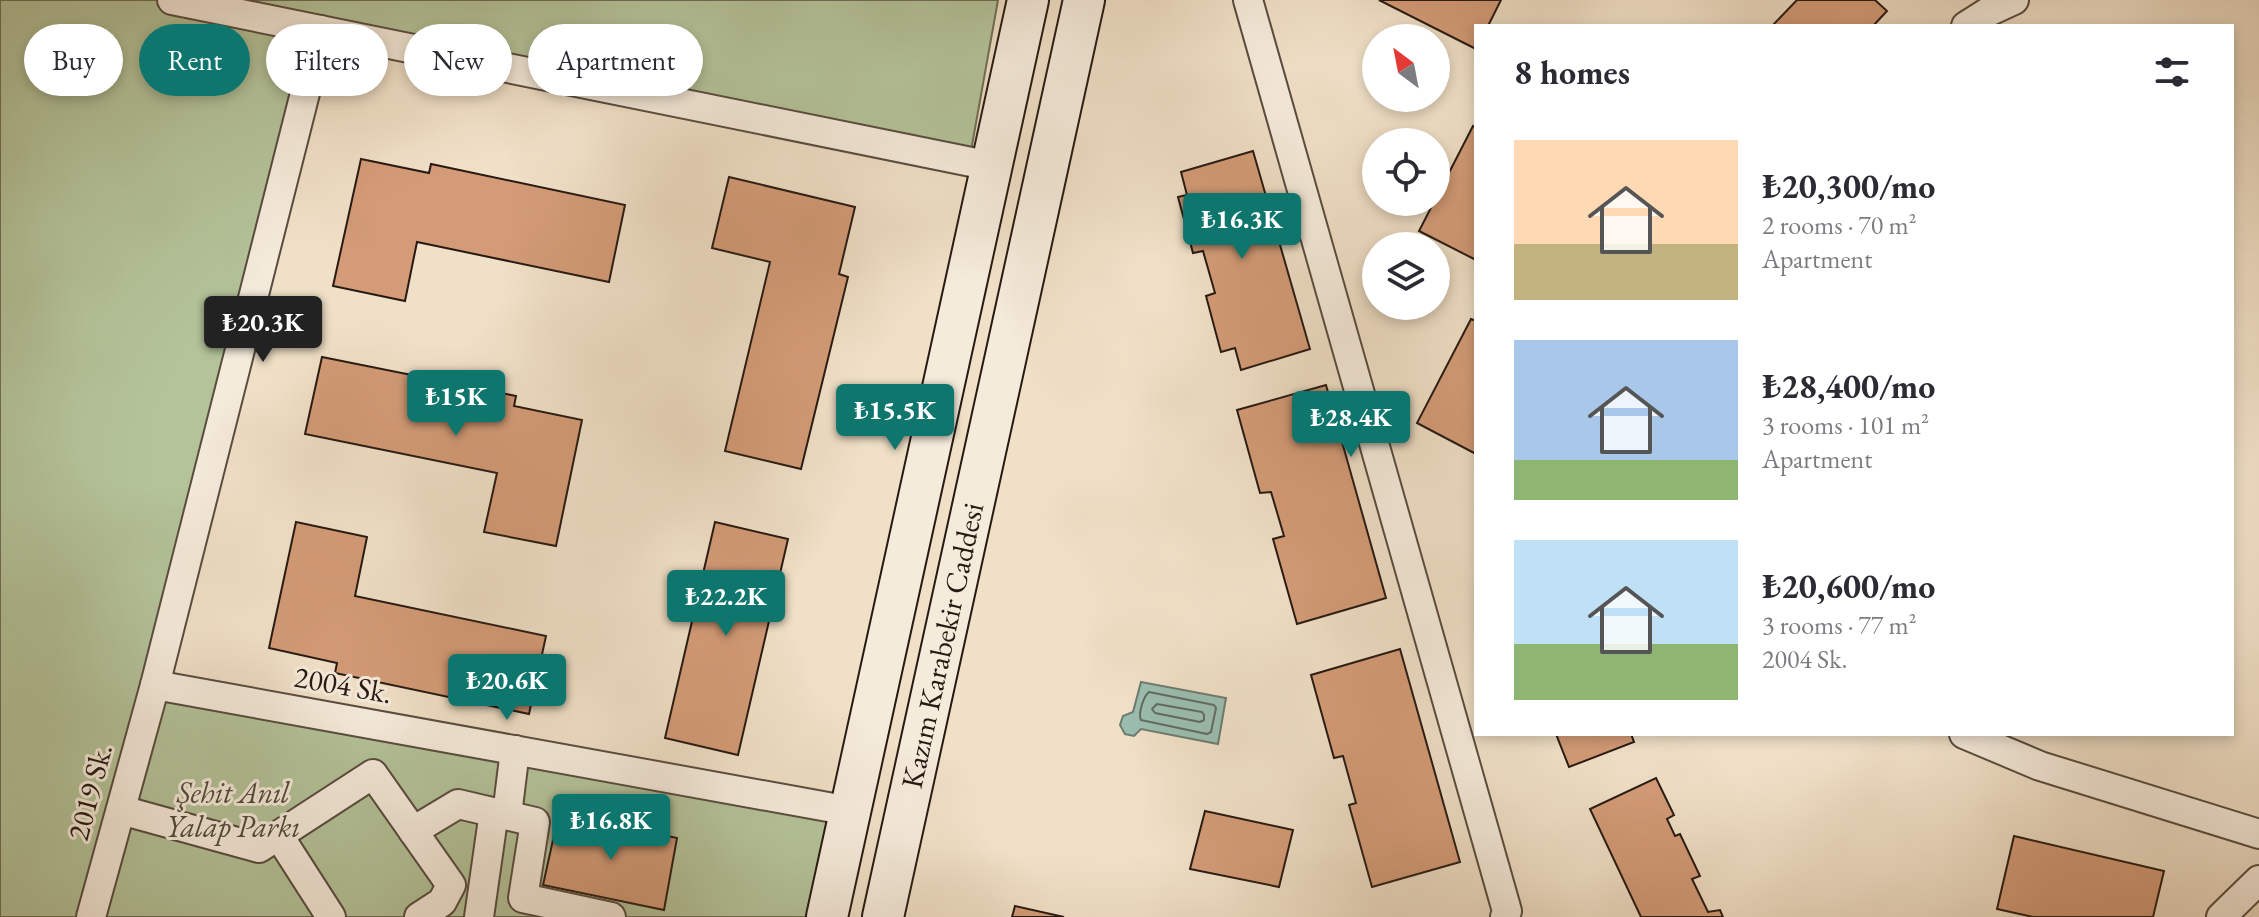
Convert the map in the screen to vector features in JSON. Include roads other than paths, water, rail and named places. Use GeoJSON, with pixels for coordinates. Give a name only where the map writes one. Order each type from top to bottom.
{"type":"FeatureCollection","features":[{"type":"Feature","properties":{"kind":"street"},"geometry":{"type":"LineString","coordinates":[[172,0],[291,24]]}},
{"type":"Feature","properties":{"kind":"street","name":"Kazım Karabekir Caddesi"},"geometry":{"type":"LineString","coordinates":[[827,917],[1028,0]]}},
{"type":"Feature","properties":{"kind":"street","name":"Kazım Karabekir Caddesi"},"geometry":{"type":"LineString","coordinates":[[883,917],[1084,0]]}},
{"type":"Feature","properties":{"kind":"street"},"geometry":{"type":"LineString","coordinates":[[1248,0],[1507,911],[1505,917]]}},
{"type":"Feature","properties":{"kind":"street"},"geometry":{"type":"LineString","coordinates":[[1969,24],[2014,0]]}},
{"type":"Feature","properties":{"kind":"street"},"geometry":{"type":"LineString","coordinates":[[388,44],[991,166]]}},
{"type":"Feature","properties":{"kind":"street","name":"2019 Sk."},"geometry":{"type":"LineString","coordinates":[[91,917],[155,685],[304,96]]}},
{"type":"Feature","properties":{"kind":"street","name":"2004 Sk."},"geometry":{"type":"LineString","coordinates":[[155,685],[850,811]]}},
{"type":"Feature","properties":{"kind":"street"},"geometry":{"type":"LineString","coordinates":[[1969,736],[2040,766],[2259,834]]}},
{"type":"Feature","properties":{"kind":"street"},"geometry":{"type":"LineString","coordinates":[[479,917],[515,750]]}},
{"type":"Feature","properties":{"kind":"street"},"geometry":{"type":"LineString","coordinates":[[121,810],[259,848],[373,774],[451,885],[442,902],[419,917]]}},
{"type":"Feature","properties":{"kind":"street"},"geometry":{"type":"LineString","coordinates":[[413,831],[458,804],[535,822],[523,898],[611,917]]}},
{"type":"Feature","properties":{"kind":"street"},"geometry":{"type":"LineString","coordinates":[[279,836],[331,917]]}},
{"type":"Feature","properties":{"kind":"street"},"geometry":{"type":"LineString","coordinates":[[2221,917],[2259,880]]}},
{"type":"Feature","properties":{"kind":"water"},"geometry":{"type":"Polygon","coordinates":[[[1141,682],[1226,698],[1218,744],[1141,729],[1134,736],[1125,734],[1120,725],[1123,716],[1133,712],[1141,682]]]}},
{"type":"Feature","properties":{"kind":"park label","name":"Şehit Anıl Yalap Parkı"},"geometry":{"type":"Point","coordinates":[233,810]}}]}
